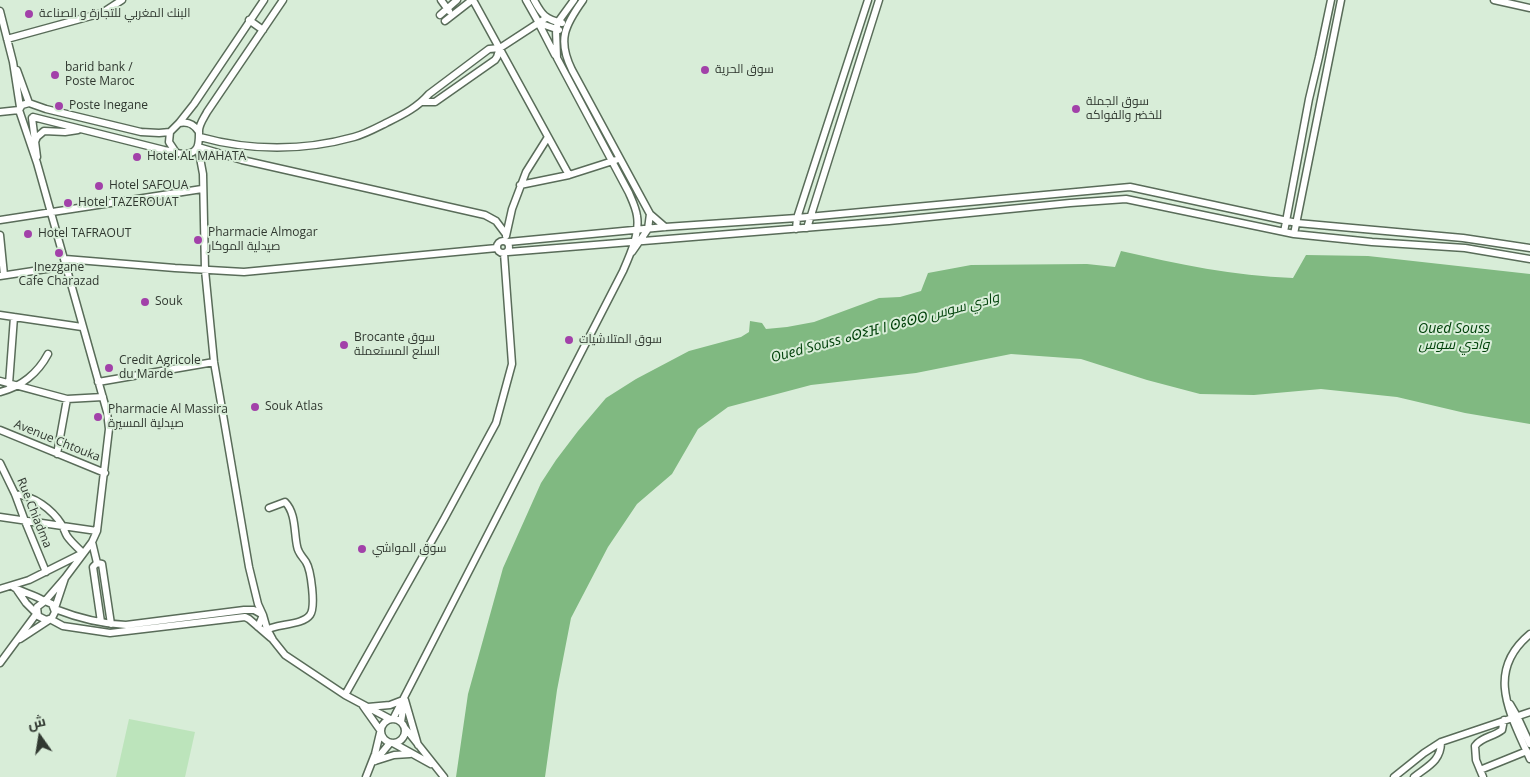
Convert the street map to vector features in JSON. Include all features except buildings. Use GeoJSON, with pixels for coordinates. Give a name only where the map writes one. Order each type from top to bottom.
{"type":"FeatureCollection","features":[{"type":"Feature","properties":{"kind":"street"},"geometry":{"type":"LineString","coordinates":[[7,39],[102,13],[122,0]]}},
{"type":"Feature","properties":{"kind":"street"},"geometry":{"type":"LineString","coordinates":[[175,151],[169,142],[170,132],[179,123],[264,0]]}},
{"type":"Feature","properties":{"kind":"street"},"geometry":{"type":"LineString","coordinates":[[263,629],[263,615],[258,604],[249,567],[214,362],[205,270],[202,168],[198,147],[207,112],[283,0]]}},
{"type":"Feature","properties":{"kind":"street"},"geometry":{"type":"LineString","coordinates":[[441,0],[453,14]]}},
{"type":"Feature","properties":{"kind":"street"},"geometry":{"type":"LineString","coordinates":[[458,0],[448,8],[442,18],[453,14],[464,2],[473,0],[569,175]]}},
{"type":"Feature","properties":{"kind":"street"},"geometry":{"type":"LineString","coordinates":[[526,0],[557,58],[616,159],[650,214],[665,227]]}},
{"type":"Feature","properties":{"kind":"street"},"geometry":{"type":"LineString","coordinates":[[534,0],[546,18],[558,22],[566,28]]}},
{"type":"Feature","properties":{"kind":"street"},"geometry":{"type":"LineString","coordinates":[[557,58],[556,30],[558,22],[574,0]]}},
{"type":"Feature","properties":{"kind":"street"},"geometry":{"type":"LineString","coordinates":[[583,0],[566,28],[564,50],[567,60],[616,159],[637,216],[637,230],[629,256]]}},
{"type":"Feature","properties":{"kind":"street"},"geometry":{"type":"LineString","coordinates":[[1284,232],[1309,99],[1331,0]]}},
{"type":"Feature","properties":{"kind":"street"},"geometry":{"type":"LineString","coordinates":[[1294,234],[1341,0]]}},
{"type":"Feature","properties":{"kind":"street"},"geometry":{"type":"LineString","coordinates":[[1494,0],[1530,8]]}},
{"type":"Feature","properties":{"kind":"street"},"geometry":{"type":"LineString","coordinates":[[796,229],[797,218],[868,2],[878,4],[807,228]]}},
{"type":"Feature","properties":{"kind":"street"},"geometry":{"type":"LineString","coordinates":[[0,11],[13,62],[22,118],[66,262],[82,327],[107,412],[109,429],[97,531],[92,542],[65,578],[39,604],[37,613],[19,640],[0,663]]}},
{"type":"Feature","properties":{"kind":"street"},"geometry":{"type":"LineString","coordinates":[[179,123],[184,122],[193,125],[200,134],[230,144],[264,148],[317,146],[356,137],[406,114],[429,94],[489,49],[500,48],[546,18]]}},
{"type":"Feature","properties":{"kind":"street"},"geometry":{"type":"LineString","coordinates":[[249,20],[263,30]]}},
{"type":"Feature","properties":{"kind":"street"},"geometry":{"type":"LineString","coordinates":[[538,23],[556,30],[566,28]]}},
{"type":"Feature","properties":{"kind":"street"},"geometry":{"type":"LineString","coordinates":[[422,102],[435,102],[494,60],[500,48]]}},
{"type":"Feature","properties":{"kind":"street"},"geometry":{"type":"LineString","coordinates":[[13,62],[35,110],[32,117],[37,163]]}},
{"type":"Feature","properties":{"kind":"street"},"geometry":{"type":"LineString","coordinates":[[0,112],[20,108],[24,104],[31,104],[141,132],[170,132]]}},
{"type":"Feature","properties":{"kind":"street"},"geometry":{"type":"LineString","coordinates":[[22,118],[32,117],[184,154],[190,153],[198,147]]}},
{"type":"Feature","properties":{"kind":"street"},"geometry":{"type":"LineString","coordinates":[[36,142],[40,133],[44,131],[65,132],[80,130]]}},
{"type":"Feature","properties":{"kind":"street"},"geometry":{"type":"LineString","coordinates":[[506,238],[520,185],[548,137]]}},
{"type":"Feature","properties":{"kind":"street"},"geometry":{"type":"LineString","coordinates":[[198,147],[242,160],[485,214],[496,221],[510,246],[506,252],[512,364],[496,424],[345,695]]}},
{"type":"Feature","properties":{"kind":"street"},"geometry":{"type":"LineString","coordinates":[[520,185],[569,175],[616,159]]}},
{"type":"Feature","properties":{"kind":"street"},"geometry":{"type":"LineString","coordinates":[[497,248],[499,242],[506,238],[810,217],[1130,187],[1287,221],[1477,240],[1530,248]]}},
{"type":"Feature","properties":{"kind":"street"},"geometry":{"type":"LineString","coordinates":[[0,220],[202,189]]}},
{"type":"Feature","properties":{"kind":"street"},"geometry":{"type":"LineString","coordinates":[[497,248],[499,252],[506,252],[633,240],[796,229],[1126,199],[1294,234],[1372,242],[1465,248],[1530,259]]}},
{"type":"Feature","properties":{"kind":"street"},"geometry":{"type":"LineString","coordinates":[[367,774],[375,754],[383,723],[392,719],[405,699],[629,256],[648,229],[650,214]]}},
{"type":"Feature","properties":{"kind":"street"},"geometry":{"type":"LineString","coordinates":[[0,235],[2,276],[66,262],[244,272],[497,248]]}},
{"type":"Feature","properties":{"kind":"street"},"geometry":{"type":"LineString","coordinates":[[0,315],[82,327]]}},
{"type":"Feature","properties":{"kind":"street"},"geometry":{"type":"LineString","coordinates":[[9,384],[14,317]]}},
{"type":"Feature","properties":{"kind":"street"},"geometry":{"type":"LineString","coordinates":[[0,392],[18,387],[43,363],[48,354]]}},
{"type":"Feature","properties":{"kind":"street"},"geometry":{"type":"LineString","coordinates":[[98,382],[214,362]]}},
{"type":"Feature","properties":{"kind":"street"},"geometry":{"type":"LineString","coordinates":[[0,381],[67,399],[103,398]]}},
{"type":"Feature","properties":{"kind":"street"},"geometry":{"type":"LineString","coordinates":[[57,454],[67,399]]}},
{"type":"Feature","properties":{"kind":"street","name":"Avenue Chtouka"},"geometry":{"type":"LineString","coordinates":[[0,430],[105,473]]}},
{"type":"Feature","properties":{"kind":"street","name":"Rue Chiadma"},"geometry":{"type":"LineString","coordinates":[[0,462],[46,572]]}},
{"type":"Feature","properties":{"kind":"street"},"geometry":{"type":"LineString","coordinates":[[15,494],[24,495],[39,502],[51,511],[63,526],[67,537],[83,553]]}},
{"type":"Feature","properties":{"kind":"street"},"geometry":{"type":"LineString","coordinates":[[263,629],[302,620],[310,615],[313,608],[310,578],[306,563],[300,556],[296,546],[290,507],[285,502],[269,508]]}},
{"type":"Feature","properties":{"kind":"street"},"geometry":{"type":"LineString","coordinates":[[0,517],[97,531]]}},
{"type":"Feature","properties":{"kind":"street"},"geometry":{"type":"LineString","coordinates":[[92,542],[97,562],[102,564],[111,624]]}},
{"type":"Feature","properties":{"kind":"street"},"geometry":{"type":"LineString","coordinates":[[0,589],[14,588],[83,553]]}},
{"type":"Feature","properties":{"kind":"street"},"geometry":{"type":"LineString","coordinates":[[97,562],[93,567],[101,622]]}},
{"type":"Feature","properties":{"kind":"street"},"geometry":{"type":"LineString","coordinates":[[19,640],[54,615],[65,578]]}},
{"type":"Feature","properties":{"kind":"street"},"geometry":{"type":"LineString","coordinates":[[14,588],[31,594],[52,604],[55,608],[79,618],[111,624],[126,625],[244,610],[254,610],[263,615]]}},
{"type":"Feature","properties":{"kind":"street"},"geometry":{"type":"LineString","coordinates":[[14,588],[43,620],[49,620],[63,626],[110,633],[239,616],[250,619],[274,640],[285,655],[345,695],[403,725],[432,765],[444,777]]}},
{"type":"Feature","properties":{"kind":"street"},"geometry":{"type":"LineString","coordinates":[[250,619],[258,604]]}},
{"type":"Feature","properties":{"kind":"street"},"geometry":{"type":"LineString","coordinates":[[1530,634],[1522,641],[1508,661],[1504,686],[1530,759]]}},
{"type":"Feature","properties":{"kind":"street"},"geometry":{"type":"LineString","coordinates":[[364,706],[390,705],[405,699]]}},
{"type":"Feature","properties":{"kind":"street"},"geometry":{"type":"LineString","coordinates":[[367,774],[391,743],[402,738],[405,699]]}},
{"type":"Feature","properties":{"kind":"street"},"geometry":{"type":"LineString","coordinates":[[405,699],[419,748]]}},
{"type":"Feature","properties":{"kind":"street"},"geometry":{"type":"LineString","coordinates":[[364,706],[384,739],[432,765]]}},
{"type":"Feature","properties":{"kind":"street"},"geometry":{"type":"LineString","coordinates":[[1394,777],[1424,752],[1441,742],[1530,712]]}},
{"type":"Feature","properties":{"kind":"street"},"geometry":{"type":"LineString","coordinates":[[1514,717],[1530,744]]}},
{"type":"Feature","properties":{"kind":"street"},"geometry":{"type":"LineString","coordinates":[[1504,720],[1502,730],[1478,741],[1475,746],[1476,760],[1482,775],[1526,751]]}},
{"type":"Feature","properties":{"kind":"street"},"geometry":{"type":"LineString","coordinates":[[1415,777],[1437,759],[1441,753],[1441,742]]}},
{"type":"Feature","properties":{"kind":"street"},"geometry":{"type":"LineString","coordinates":[[375,762],[394,755],[412,754]]}},
{"type":"Feature","properties":{"kind":"shaded area"},"geometry":{"type":"Polygon","coordinates":[[[129,719],[195,732],[185,777],[116,777],[129,719]]]}},
{"type":"Feature","properties":{"kind":"water","name":"Oued Souss وادي سوس"},"geometry":{"type":"Polygon","coordinates":[[[1121,251],[1206,269],[1271,277],[1293,278],[1306,255],[1368,256],[1530,274],[1530,424],[1465,413],[1397,397],[1321,389],[1254,395],[1200,394],[1147,380],[1081,359],[1011,354],[916,373],[811,385],[728,407],[698,429],[672,474],[637,504],[608,547],[571,618],[557,690],[545,777],[456,777],[468,694],[503,568],[541,483],[578,431],[606,398],[636,379],[689,351],[741,337],[749,332],[750,321],[762,323],[766,329],[814,322],[879,298],[900,297],[921,291],[928,273],[971,265],[1087,264],[1115,267],[1121,251]]]}},
{"type":"Feature","properties":{"kind":"place","name":"البنك المغربي للتجارة و الصناعة"},"geometry":{"type":"Point","coordinates":[29,14]}},
{"type":"Feature","properties":{"kind":"place","name":"سوق الحرية"},"geometry":{"type":"Point","coordinates":[705,70]}},
{"type":"Feature","properties":{"kind":"place","name":"barid bank / Poste Maroc"},"geometry":{"type":"Point","coordinates":[55,75]}},
{"type":"Feature","properties":{"kind":"place","name":"Poste Inegane"},"geometry":{"type":"Point","coordinates":[59,106]}},
{"type":"Feature","properties":{"kind":"place","name":"سوق الجملة للخضر والفواكه"},"geometry":{"type":"Point","coordinates":[1076,109]}},
{"type":"Feature","properties":{"kind":"place","name":"Hotel AL MAHATA"},"geometry":{"type":"Point","coordinates":[137,157]}},
{"type":"Feature","properties":{"kind":"place","name":"Hotel SAFOUA"},"geometry":{"type":"Point","coordinates":[99,186]}},
{"type":"Feature","properties":{"kind":"place","name":"Hotel TAZEROUAT"},"geometry":{"type":"Point","coordinates":[68,203]}},
{"type":"Feature","properties":{"kind":"place","name":"Hotel TAFRAOUT"},"geometry":{"type":"Point","coordinates":[28,234]}},
{"type":"Feature","properties":{"kind":"place","name":"Pharmacie Almogar صيدلية الموكار"},"geometry":{"type":"Point","coordinates":[198,240]}},
{"type":"Feature","properties":{"kind":"place","name":"Inezgane Cafe Charazad"},"geometry":{"type":"Point","coordinates":[59,253]}},
{"type":"Feature","properties":{"kind":"place","name":"Souk"},"geometry":{"type":"Point","coordinates":[145,302]}},
{"type":"Feature","properties":{"kind":"place","name":"سوق المتلاشيات"},"geometry":{"type":"Point","coordinates":[569,340]}},
{"type":"Feature","properties":{"kind":"place","name":"Brocante سوق السلع المستعملة"},"geometry":{"type":"Point","coordinates":[344,345]}},
{"type":"Feature","properties":{"kind":"place","name":"Credit Agricole du Marde"},"geometry":{"type":"Point","coordinates":[109,368]}},
{"type":"Feature","properties":{"kind":"place","name":"Souk Atlas"},"geometry":{"type":"Point","coordinates":[255,407]}},
{"type":"Feature","properties":{"kind":"place","name":"Pharmacie Al Massira صيدلية المسيرة"},"geometry":{"type":"Point","coordinates":[98,417]}},
{"type":"Feature","properties":{"kind":"place","name":"سوق المواشي"},"geometry":{"type":"Point","coordinates":[362,549]}},
{"type":"Feature","properties":{"kind":"water label","name":"Oued Souss ⴰⵙⵉⴼ ⵏ ⵙⵓⵙⵙ وادي سوس"},"geometry":{"type":"Point","coordinates":[885,328]}}]}
